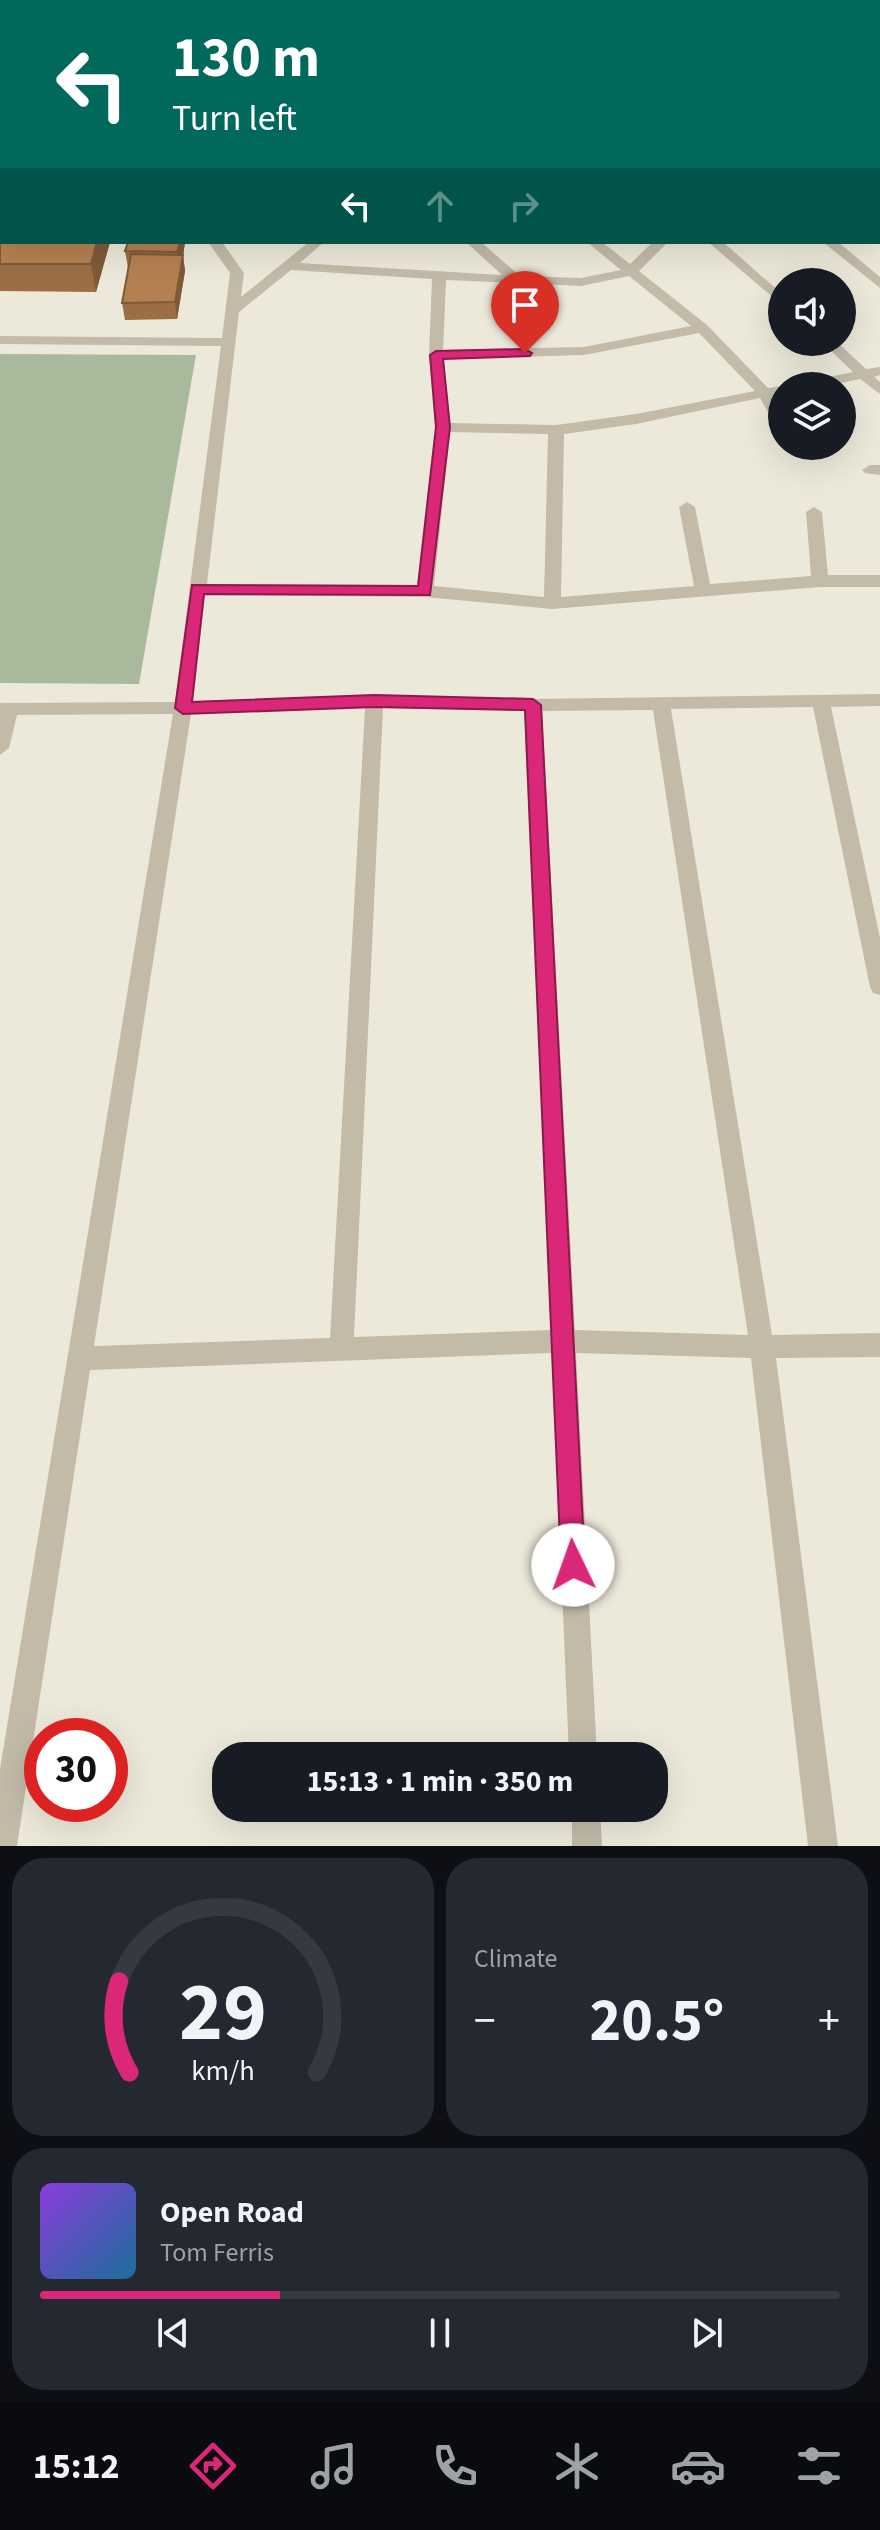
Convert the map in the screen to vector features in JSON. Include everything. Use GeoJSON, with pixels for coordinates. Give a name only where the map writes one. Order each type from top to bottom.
{"type":"FeatureCollection","features":[{"type":"Feature","properties":{"kind":"street"},"geometry":{"type":"LineString","coordinates":[[2,1846],[183,708],[237,273],[225,244]]}},
{"type":"Feature","properties":{"kind":"street"},"geometry":{"type":"LineString","coordinates":[[233,310],[315,244]]}},
{"type":"Feature","properties":{"kind":"street"},"geometry":{"type":"LineString","coordinates":[[475,244],[516,280]]}},
{"type":"Feature","properties":{"kind":"street"},"geometry":{"type":"LineString","coordinates":[[596,244],[702,328],[768,399]]}},
{"type":"Feature","properties":{"kind":"street"},"geometry":{"type":"LineString","coordinates":[[290,266],[581,282],[630,272],[659,244]]}},
{"type":"Feature","properties":{"kind":"street"},"geometry":{"type":"LineString","coordinates":[[717,244],[768,289]]}},
{"type":"Feature","properties":{"kind":"street"},"geometry":{"type":"LineString","coordinates":[[832,244],[880,284]]}},
{"type":"Feature","properties":{"kind":"street"},"geometry":{"type":"LineString","coordinates":[[425,591],[443,427],[436,355],[439,276]]}},
{"type":"Feature","properties":{"kind":"street"},"geometry":{"type":"LineString","coordinates":[[436,355],[584,351],[702,328]]}},
{"type":"Feature","properties":{"kind":"street"},"geometry":{"type":"LineString","coordinates":[[0,340],[230,342]]}},
{"type":"Feature","properties":{"kind":"street"},"geometry":{"type":"LineString","coordinates":[[849,356],[874,373],[880,390]]}},
{"type":"Feature","properties":{"kind":"street"},"geometry":{"type":"LineString","coordinates":[[443,427],[556,430],[636,419],[768,392]]}},
{"type":"Feature","properties":{"kind":"street"},"geometry":{"type":"LineString","coordinates":[[552,603],[556,430]]}},
{"type":"Feature","properties":{"kind":"street"},"geometry":{"type":"LineString","coordinates":[[687,507],[703,589]]}},
{"type":"Feature","properties":{"kind":"street"},"geometry":{"type":"LineString","coordinates":[[814,512],[820,581]]}},
{"type":"Feature","properties":{"kind":"street"},"geometry":{"type":"LineString","coordinates":[[197,589],[425,591],[552,603],[820,581],[880,581]]}},
{"type":"Feature","properties":{"kind":"street"},"geometry":{"type":"LineString","coordinates":[[0,748],[4,709],[183,708],[374,701],[533,705],[880,700]]}},
{"type":"Feature","properties":{"kind":"street"},"geometry":{"type":"LineString","coordinates":[[341,1351],[374,701]]}},
{"type":"Feature","properties":{"kind":"street"},"geometry":{"type":"LineString","coordinates":[[821,701],[880,987]]}},
{"type":"Feature","properties":{"kind":"street"},"geometry":{"type":"LineString","coordinates":[[661,703],[762,1347],[823,1846]]}},
{"type":"Feature","properties":{"kind":"street"},"geometry":{"type":"LineString","coordinates":[[533,705],[582,1742]]}},
{"type":"Feature","properties":{"kind":"street"},"geometry":{"type":"LineString","coordinates":[[82,1358],[562,1341],[762,1347],[880,1345]]}},
{"type":"Feature","properties":{"kind":"street"},"geometry":{"type":"LineString","coordinates":[[586,1822],[587,1846]]}},
{"type":"Feature","properties":{"kind":"green space"},"geometry":{"type":"Polygon","coordinates":[[[0,354],[196,355],[139,684],[0,683],[0,354]]]}},
{"type":"Feature","properties":{"kind":"building"},"geometry":{"type":"Polygon","coordinates":[[[0,244],[96,244],[91,264],[0,264],[0,244]]]}},
{"type":"Feature","properties":{"kind":"building"},"geometry":{"type":"Polygon","coordinates":[[[127,244],[179,244],[177,252],[125,251],[127,244]]]}},
{"type":"Feature","properties":{"kind":"building"},"geometry":{"type":"Polygon","coordinates":[[[131,254],[183,255],[175,302],[122,303],[131,254]]]}},
{"type":"Feature","properties":{"kind":"route"},"geometry":{"type":"LineString","coordinates":[[525,353],[436,355],[443,427],[425,591],[197,589],[183,708],[374,701],[533,705],[573,1565]]}}]}
